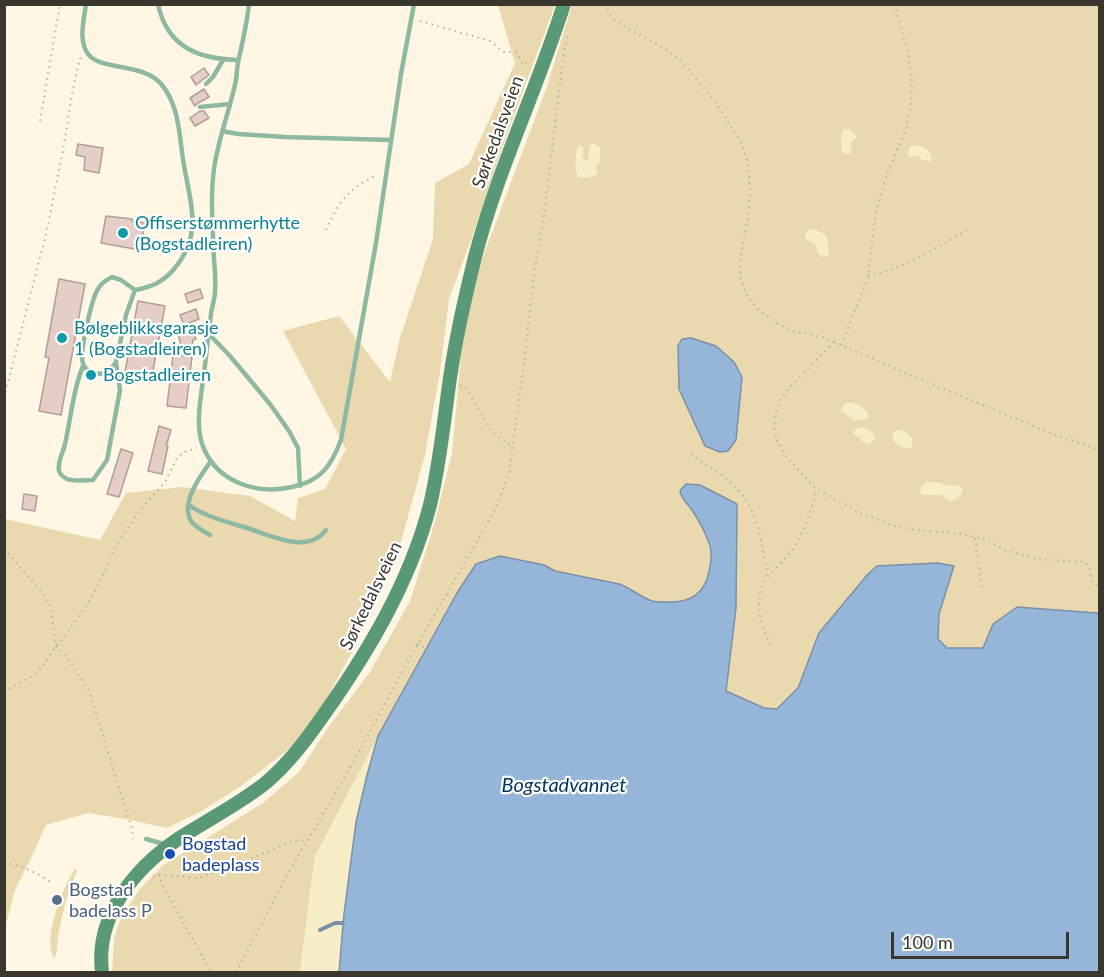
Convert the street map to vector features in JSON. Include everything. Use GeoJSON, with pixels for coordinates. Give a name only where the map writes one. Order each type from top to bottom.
{"type":"FeatureCollection","features":[{"type":"Feature","properties":{"kind":"street","name":"Sørkedalsveien"},"geometry":{"type":"LineString","coordinates":[[102,972],[102,940],[111,913],[130,883],[156,856],[246,797],[279,771],[338,695],[369,646],[399,589],[424,525],[434,486],[450,378],[464,304],[482,232],[496,187],[564,4]]}},
{"type":"Feature","properties":{"kind":"lane"},"geometry":{"type":"LineString","coordinates":[[86,4],[82,39],[92,59],[154,77],[168,93],[176,112],[192,214],[192,236],[185,254],[167,276],[153,285],[135,290]]}},
{"type":"Feature","properties":{"kind":"lane"},"geometry":{"type":"LineString","coordinates":[[158,4],[167,30],[179,43],[197,52],[223,60],[238,60]]}},
{"type":"Feature","properties":{"kind":"lane"},"geometry":{"type":"LineString","coordinates":[[249,4],[236,79],[214,169],[212,190],[215,291],[200,408],[200,430],[203,447],[211,461],[225,475],[246,487],[272,490],[300,486],[321,475],[334,456],[341,440],[376,243],[396,105],[414,4]]}},
{"type":"Feature","properties":{"kind":"lane"},"geometry":{"type":"LineString","coordinates":[[206,84],[223,60]]}},
{"type":"Feature","properties":{"kind":"lane"},"geometry":{"type":"LineString","coordinates":[[200,107],[230,104]]}},
{"type":"Feature","properties":{"kind":"lane"},"geometry":{"type":"LineString","coordinates":[[222,131],[285,137],[391,140]]}},
{"type":"Feature","properties":{"kind":"lane"},"geometry":{"type":"LineString","coordinates":[[115,278],[135,290],[126,315],[116,362],[120,390],[107,460],[93,480],[70,480],[61,473],[59,466],[68,433],[75,391],[83,366],[83,348],[94,295],[106,280],[115,278]]}},
{"type":"Feature","properties":{"kind":"lane"},"geometry":{"type":"LineString","coordinates":[[209,334],[270,404],[289,431],[298,448],[300,486]]}},
{"type":"Feature","properties":{"kind":"lane"},"geometry":{"type":"LineString","coordinates":[[83,366],[89,371],[104,373],[116,362]]}},
{"type":"Feature","properties":{"kind":"lane"},"geometry":{"type":"LineString","coordinates":[[210,535],[196,526],[188,514],[192,491],[211,461]]}},
{"type":"Feature","properties":{"kind":"lane"},"geometry":{"type":"LineString","coordinates":[[189,505],[207,515],[296,542],[317,539],[326,530]]}},
{"type":"Feature","properties":{"kind":"lane"},"geometry":{"type":"LineString","coordinates":[[146,839],[170,846]]}},
{"type":"Feature","properties":{"kind":"path"},"geometry":{"type":"LineString","coordinates":[[40,121],[60,4]]}},
{"type":"Feature","properties":{"kind":"path"},"geometry":{"type":"LineString","coordinates":[[605,4],[609,14],[618,23],[669,51],[685,65],[728,120],[742,144],[748,163],[750,189],[740,270],[744,287],[752,303],[767,316],[794,332],[823,337],[1055,435],[1100,450]]}},
{"type":"Feature","properties":{"kind":"path"},"geometry":{"type":"LineString","coordinates":[[841,345],[868,275],[876,211],[888,171],[906,130],[911,106],[912,76],[894,4]]}},
{"type":"Feature","properties":{"kind":"path"},"geometry":{"type":"LineString","coordinates":[[411,18],[490,41],[504,52],[516,52],[524,65],[533,58]]}},
{"type":"Feature","properties":{"kind":"path"},"geometry":{"type":"LineString","coordinates":[[236,972],[287,875],[352,765],[417,644],[495,510],[508,472],[513,447],[534,273],[568,32]]}},
{"type":"Feature","properties":{"kind":"path"},"geometry":{"type":"LineString","coordinates":[[4,398],[47,230],[72,94],[78,66],[85,49]]}},
{"type":"Feature","properties":{"kind":"path"},"geometry":{"type":"LineString","coordinates":[[326,230],[335,211],[355,187],[386,172]]}},
{"type":"Feature","properties":{"kind":"path"},"geometry":{"type":"LineString","coordinates":[[868,275],[885,272],[923,255],[970,228]]}},
{"type":"Feature","properties":{"kind":"path"},"geometry":{"type":"LineString","coordinates":[[834,342],[791,386],[781,399],[775,416],[775,432],[780,447],[793,465],[816,489],[860,513],[891,525],[955,533],[986,540],[1005,550],[1029,558],[1087,563],[1092,582],[1100,587]]}},
{"type":"Feature","properties":{"kind":"path"},"geometry":{"type":"LineString","coordinates":[[450,378],[467,389],[492,432],[513,447]]}},
{"type":"Feature","properties":{"kind":"path"},"geometry":{"type":"LineString","coordinates":[[4,692],[38,672],[90,600],[115,547],[141,509],[165,482],[177,458],[184,452],[203,447]]}},
{"type":"Feature","properties":{"kind":"path"},"geometry":{"type":"LineString","coordinates":[[691,454],[732,484],[746,500],[758,530],[768,578]]}},
{"type":"Feature","properties":{"kind":"path"},"geometry":{"type":"LineString","coordinates":[[771,645],[762,621],[760,596],[768,578],[787,557],[800,537],[809,517],[816,489]]}},
{"type":"Feature","properties":{"kind":"path"},"geometry":{"type":"LineString","coordinates":[[975,538],[982,588]]}},
{"type":"Feature","properties":{"kind":"path"},"geometry":{"type":"LineString","coordinates":[[5,549],[41,591],[51,608],[56,646],[66,655],[88,691],[132,829],[133,839]]}},
{"type":"Feature","properties":{"kind":"path"},"geometry":{"type":"LineString","coordinates":[[417,644],[426,648]]}},
{"type":"Feature","properties":{"kind":"path"},"geometry":{"type":"LineString","coordinates":[[147,876],[169,875],[198,878],[292,841],[307,840]]}},
{"type":"Feature","properties":{"kind":"path"},"geometry":{"type":"LineString","coordinates":[[156,856],[163,886],[211,972]]}},
{"type":"Feature","properties":{"kind":"path"},"geometry":{"type":"LineString","coordinates":[[4,863],[17,864],[51,883]]}},
{"type":"Feature","properties":{"kind":"shaded area"},"geometry":{"type":"Polygon","coordinates":[[[498,5],[555,5],[449,299],[440,372],[425,455],[399,549],[356,645],[310,729],[285,752],[241,786],[202,811],[167,828],[88,813],[46,825],[15,890],[5,928],[5,519],[100,540],[126,493],[182,487],[250,496],[295,521],[298,498],[325,489],[346,449],[283,331],[339,316],[390,382],[400,338],[433,239],[435,183],[469,164],[515,63],[498,5]]]}},
{"type":"Feature","properties":{"kind":"shaded area"},"geometry":{"type":"Polygon","coordinates":[[[572,5],[1099,5],[1099,617],[1097,613],[993,624],[983,648],[947,648],[938,639],[939,614],[953,566],[819,633],[798,688],[777,709],[764,708],[726,691],[736,608],[737,504],[681,496],[697,518],[711,551],[706,580],[695,595],[688,600],[666,603],[652,601],[619,584],[555,571],[544,565],[500,556],[476,564],[427,647],[315,856],[300,972],[112,972],[114,939],[120,920],[139,890],[162,866],[263,803],[299,772],[327,729],[370,672],[410,601],[434,525],[452,453],[461,354],[475,278],[546,89],[572,5]]]}},
{"type":"Feature","properties":{"kind":"shaded area"},"geometry":{"type":"Polygon","coordinates":[[[75,869],[77,871],[63,912],[54,958],[51,949],[52,926],[65,887],[75,869]]]}},
{"type":"Feature","properties":{"kind":"sand"},"geometry":{"type":"Polygon","coordinates":[[[850,129],[857,137],[850,144],[851,153],[845,154],[842,152],[841,137],[843,130],[850,129]]]}},
{"type":"Feature","properties":{"kind":"sand"},"geometry":{"type":"Polygon","coordinates":[[[592,143],[600,147],[600,162],[596,168],[598,173],[589,177],[578,177],[575,162],[578,146],[583,146],[583,158],[586,161],[592,143]]]}},
{"type":"Feature","properties":{"kind":"sand"},"geometry":{"type":"Polygon","coordinates":[[[913,145],[926,149],[932,160],[928,162],[919,156],[910,157],[908,153],[913,145]]]}},
{"type":"Feature","properties":{"kind":"sand"},"geometry":{"type":"Polygon","coordinates":[[[810,229],[826,237],[829,255],[823,257],[817,253],[814,242],[805,238],[810,229]]]}},
{"type":"Feature","properties":{"kind":"sand"},"geometry":{"type":"Polygon","coordinates":[[[847,402],[861,406],[869,418],[855,421],[841,411],[847,402]]]}},
{"type":"Feature","properties":{"kind":"sand"},"geometry":{"type":"Polygon","coordinates":[[[860,427],[870,430],[876,438],[868,444],[861,441],[861,438],[854,435],[853,431],[860,427]]]}},
{"type":"Feature","properties":{"kind":"sand"},"geometry":{"type":"Polygon","coordinates":[[[895,430],[906,433],[912,438],[910,448],[895,443],[892,438],[895,430]]]}},
{"type":"Feature","properties":{"kind":"sand"},"geometry":{"type":"Polygon","coordinates":[[[927,482],[957,485],[963,490],[958,498],[950,501],[942,495],[922,495],[919,489],[927,482]]]}},
{"type":"Feature","properties":{"kind":"sand"},"geometry":{"type":"Polygon","coordinates":[[[378,736],[367,775],[344,914],[339,972],[300,972],[315,856],[378,736]]]}},
{"type":"Feature","properties":{"kind":"water"},"geometry":{"type":"Polygon","coordinates":[[[691,338],[716,346],[734,362],[742,377],[736,440],[728,451],[720,452],[705,446],[679,389],[678,346],[682,339],[691,338]]]}},
{"type":"Feature","properties":{"kind":"water","name":"Bogstadvannet"},"geometry":{"type":"Polygon","coordinates":[[[686,484],[700,485],[737,504],[736,608],[726,691],[764,708],[777,709],[798,688],[819,633],[877,566],[937,563],[954,566],[939,614],[938,639],[947,648],[983,648],[993,624],[1017,607],[1097,613],[1100,617],[1099,972],[339,972],[356,822],[378,736],[457,593],[476,564],[500,556],[544,565],[555,571],[619,584],[652,601],[673,602],[691,598],[704,585],[711,556],[703,530],[681,494],[680,491],[686,484]]]}},
{"type":"Feature","properties":{"kind":"building"},"geometry":{"type":"Polygon","coordinates":[[[204,68],[209,75],[196,85],[191,77],[204,68]]]}},
{"type":"Feature","properties":{"kind":"building"},"geometry":{"type":"Polygon","coordinates":[[[204,89],[209,97],[195,106],[190,98],[204,89]]]}},
{"type":"Feature","properties":{"kind":"building"},"geometry":{"type":"Polygon","coordinates":[[[204,111],[209,118],[195,126],[190,118],[204,111]]]}},
{"type":"Feature","properties":{"kind":"building"},"geometry":{"type":"Polygon","coordinates":[[[78,144],[103,148],[99,173],[84,170],[85,157],[76,155],[78,144]]]}},
{"type":"Feature","properties":{"kind":"building","name":"Offiserstømmerhytte (Bogstadleiren)"},"geometry":{"type":"Polygon","coordinates":[[[106,216],[145,223],[140,250],[101,243],[106,216]]]}},
{"type":"Feature","properties":{"kind":"building","name":"Bølgeblikksgarasje 1 (Bogstadleiren)"},"geometry":{"type":"Polygon","coordinates":[[[59,279],[85,284],[61,415],[39,411],[49,358],[45,357],[59,279]]]}},
{"type":"Feature","properties":{"kind":"building"},"geometry":{"type":"Polygon","coordinates":[[[200,289],[203,298],[188,303],[185,294],[200,289]]]}},
{"type":"Feature","properties":{"kind":"building"},"geometry":{"type":"Polygon","coordinates":[[[138,301],[165,306],[152,376],[125,372],[138,301]]]}},
{"type":"Feature","properties":{"kind":"building"},"geometry":{"type":"Polygon","coordinates":[[[196,309],[199,319],[184,325],[180,315],[196,309]]]}},
{"type":"Feature","properties":{"kind":"building"},"geometry":{"type":"Polygon","coordinates":[[[193,329],[196,339],[193,340],[186,408],[167,406],[173,355],[184,356],[178,334],[193,329]]]}},
{"type":"Feature","properties":{"kind":"building"},"geometry":{"type":"Polygon","coordinates":[[[159,426],[171,430],[162,474],[148,471],[159,426]]]}},
{"type":"Feature","properties":{"kind":"building"},"geometry":{"type":"Polygon","coordinates":[[[121,449],[133,453],[119,497],[107,494],[121,449]]]}},
{"type":"Feature","properties":{"kind":"building"},"geometry":{"type":"Polygon","coordinates":[[[24,494],[37,496],[35,511],[22,509],[24,494]]]}},
{"type":"Feature","properties":{"kind":"waterway"},"geometry":{"type":"LineString","coordinates":[[320,930],[335,923],[343,923]]}},
{"type":"Feature","properties":{"kind":"place","name":"Offiserstømmerhytte (Bogstadleiren)"},"geometry":{"type":"Point","coordinates":[123,233]}},
{"type":"Feature","properties":{"kind":"place","name":"Bølgeblikksgarasje 1 (Bogstadleiren)"},"geometry":{"type":"Point","coordinates":[62,338]}},
{"type":"Feature","properties":{"kind":"place","name":"Bogstadleiren"},"geometry":{"type":"Point","coordinates":[91,375]}},
{"type":"Feature","properties":{"kind":"place","name":"Bogstad badeplass"},"geometry":{"type":"Point","coordinates":[170,854]}},
{"type":"Feature","properties":{"kind":"place","name":"Bogstad badelass P"},"geometry":{"type":"Point","coordinates":[57,900]}}]}
